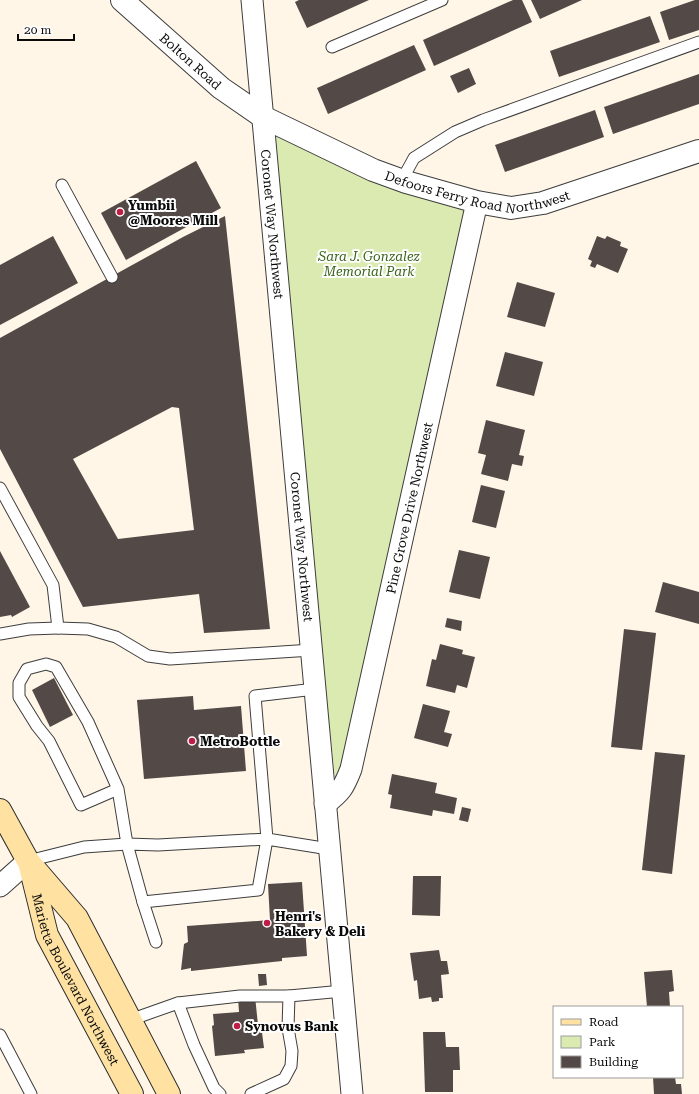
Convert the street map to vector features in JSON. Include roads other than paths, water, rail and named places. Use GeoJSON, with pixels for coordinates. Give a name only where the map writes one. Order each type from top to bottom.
{"type":"FeatureCollection","features":[{"type":"Feature","properties":{"kind":"main road"},"geometry":{"type":"LineString","coordinates":[[0,810],[28,861],[77,918],[169,1094]]}},
{"type":"Feature","properties":{"kind":"main road","name":"Marietta Boulevard Northwest"},"geometry":{"type":"LineString","coordinates":[[28,861],[47,934],[132,1094]]}},
{"type":"Feature","properties":{"kind":"street","name":"Bolton Road"},"geometry":{"type":"LineString","coordinates":[[122,0],[221,88],[263,117]]}},
{"type":"Feature","properties":{"kind":"street","name":"Coronet Way Northwest"},"geometry":{"type":"LineString","coordinates":[[252,0],[352,1094]]}},
{"type":"Feature","properties":{"kind":"street","name":"Defoors Ferry Road Northwest"},"geometry":{"type":"LineString","coordinates":[[263,117],[373,170],[477,202],[511,208],[543,203],[699,151]]}},
{"type":"Feature","properties":{"kind":"street","name":"Pine Grove Drive Northwest"},"geometry":{"type":"LineString","coordinates":[[325,804],[343,787],[351,769],[477,202]]}},
{"type":"Feature","properties":{"kind":"street"},"geometry":{"type":"LineString","coordinates":[[0,886],[28,861]]}},
{"type":"Feature","properties":{"kind":"lane"},"geometry":{"type":"LineString","coordinates":[[332,47],[442,0]]}},
{"type":"Feature","properties":{"kind":"lane"},"geometry":{"type":"LineString","coordinates":[[402,180],[414,158],[455,132],[699,42]]}},
{"type":"Feature","properties":{"kind":"lane"},"geometry":{"type":"LineString","coordinates":[[62,184],[112,277]]}},
{"type":"Feature","properties":{"kind":"lane"},"geometry":{"type":"LineString","coordinates":[[0,488],[53,585],[58,628]]}},
{"type":"Feature","properties":{"kind":"lane"},"geometry":{"type":"LineString","coordinates":[[0,634],[29,629],[88,628],[116,637],[148,656],[170,659],[312,650]]}},
{"type":"Feature","properties":{"kind":"lane"},"geometry":{"type":"LineString","coordinates":[[118,789],[81,805],[49,741],[37,726],[19,697],[19,683],[27,669],[46,664],[56,667],[88,722],[118,789],[127,844],[156,942]]}},
{"type":"Feature","properties":{"kind":"lane"},"geometry":{"type":"LineString","coordinates":[[143,902],[258,890],[267,839],[265,800],[255,696],[316,689]]}},
{"type":"Feature","properties":{"kind":"lane"},"geometry":{"type":"LineString","coordinates":[[28,861],[84,847],[127,844],[158,845],[267,839],[329,849]]}},
{"type":"Feature","properties":{"kind":"lane"},"geometry":{"type":"LineString","coordinates":[[130,1020],[178,1003],[240,996],[289,996],[343,991]]}},
{"type":"Feature","properties":{"kind":"lane"},"geometry":{"type":"LineString","coordinates":[[251,1094],[284,1079],[291,1066],[292,1051],[288,1028],[289,996]]}},
{"type":"Feature","properties":{"kind":"lane"},"geometry":{"type":"LineString","coordinates":[[178,1003],[194,1045],[214,1088],[220,1094]]}},
{"type":"Feature","properties":{"kind":"lane"},"geometry":{"type":"LineString","coordinates":[[0,1035],[31,1094]]}},
{"type":"Feature","properties":{"kind":"place","name":"Yumbii @Moores Mill"},"geometry":{"type":"Point","coordinates":[120,212]}},
{"type":"Feature","properties":{"kind":"place","name":"MetroBottle"},"geometry":{"type":"Point","coordinates":[192,741]}},
{"type":"Feature","properties":{"kind":"place","name":"Henri's Bakery & Deli"},"geometry":{"type":"Point","coordinates":[267,923]}},
{"type":"Feature","properties":{"kind":"place","name":"Synovus Bank"},"geometry":{"type":"Point","coordinates":[237,1026]}},
{"type":"Feature","properties":{"kind":"park label","name":"Sara J. Gonzalez Memorial Park"},"geometry":{"type":"Point","coordinates":[369,264]}}]}
